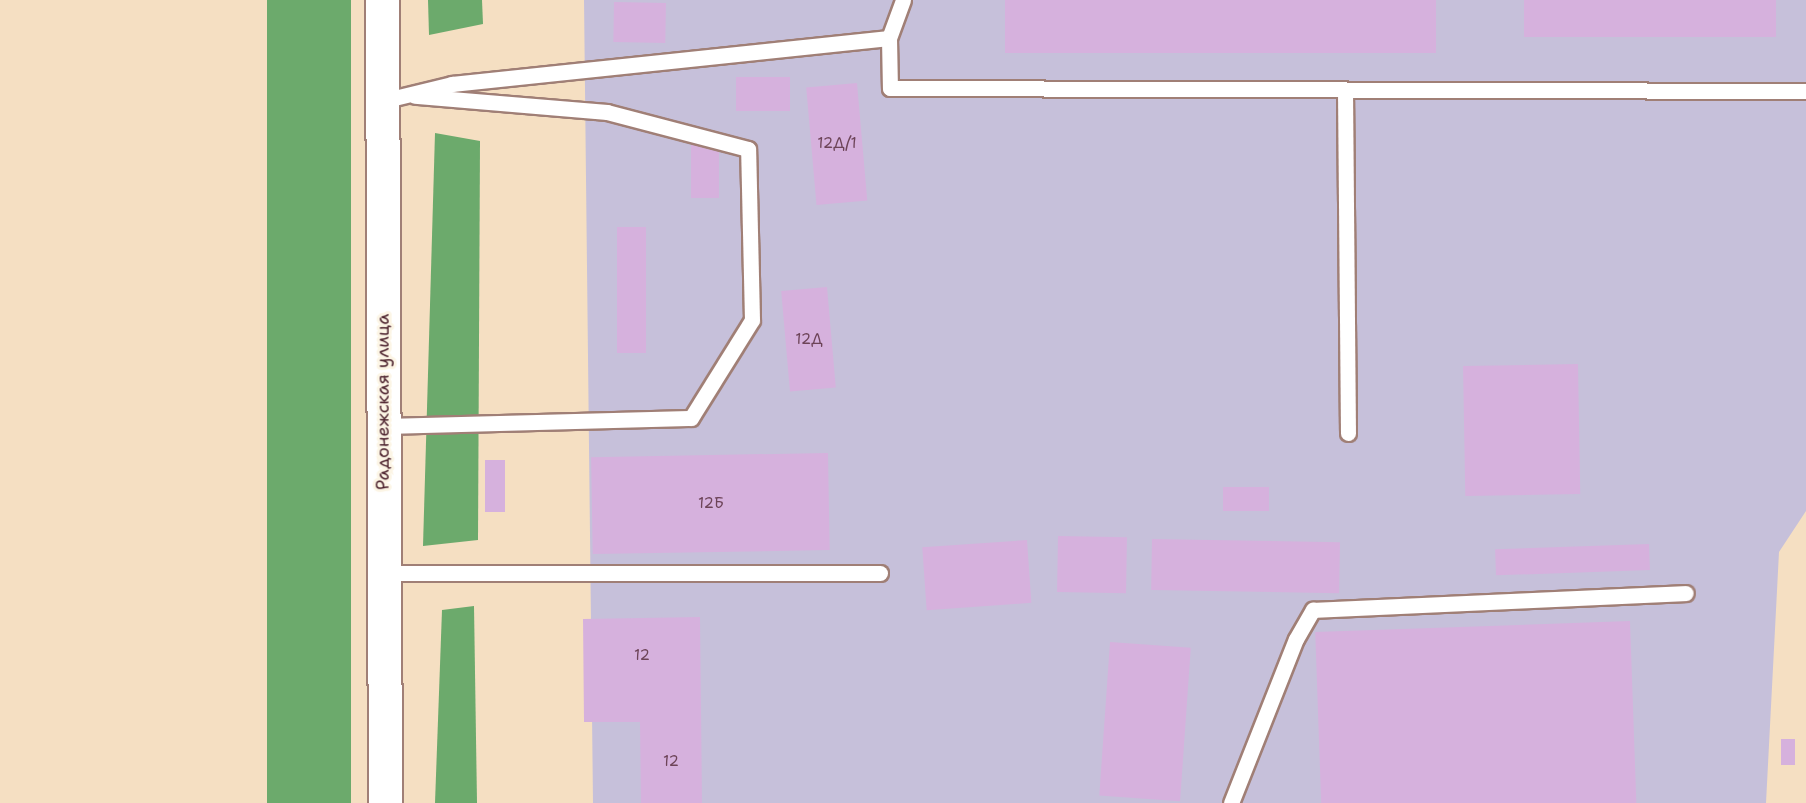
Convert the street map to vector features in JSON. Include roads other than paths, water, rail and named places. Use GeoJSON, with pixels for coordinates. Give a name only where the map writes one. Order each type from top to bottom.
{"type":"FeatureCollection","features":[{"type":"Feature","properties":{"kind":"street","name":"Радонежская улица"},"geometry":{"type":"LineString","coordinates":[[382,0],[385,803]]}},
{"type":"Feature","properties":{"kind":"lane"},"geometry":{"type":"LineString","coordinates":[[903,0],[889,38],[890,88],[1806,91]]}},
{"type":"Feature","properties":{"kind":"lane"},"geometry":{"type":"LineString","coordinates":[[382,100],[415,96],[452,84],[889,38]]}},
{"type":"Feature","properties":{"kind":"lane"},"geometry":{"type":"LineString","coordinates":[[1345,90],[1348,433]]}},
{"type":"Feature","properties":{"kind":"lane"},"geometry":{"type":"LineString","coordinates":[[383,426],[691,418],[752,320],[748,149],[607,112],[415,96]]}},
{"type":"Feature","properties":{"kind":"lane"},"geometry":{"type":"LineString","coordinates":[[383,573],[880,573]]}},
{"type":"Feature","properties":{"kind":"lane"},"geometry":{"type":"LineString","coordinates":[[1231,803],[1296,639],[1313,610],[1686,593]]}}]}
